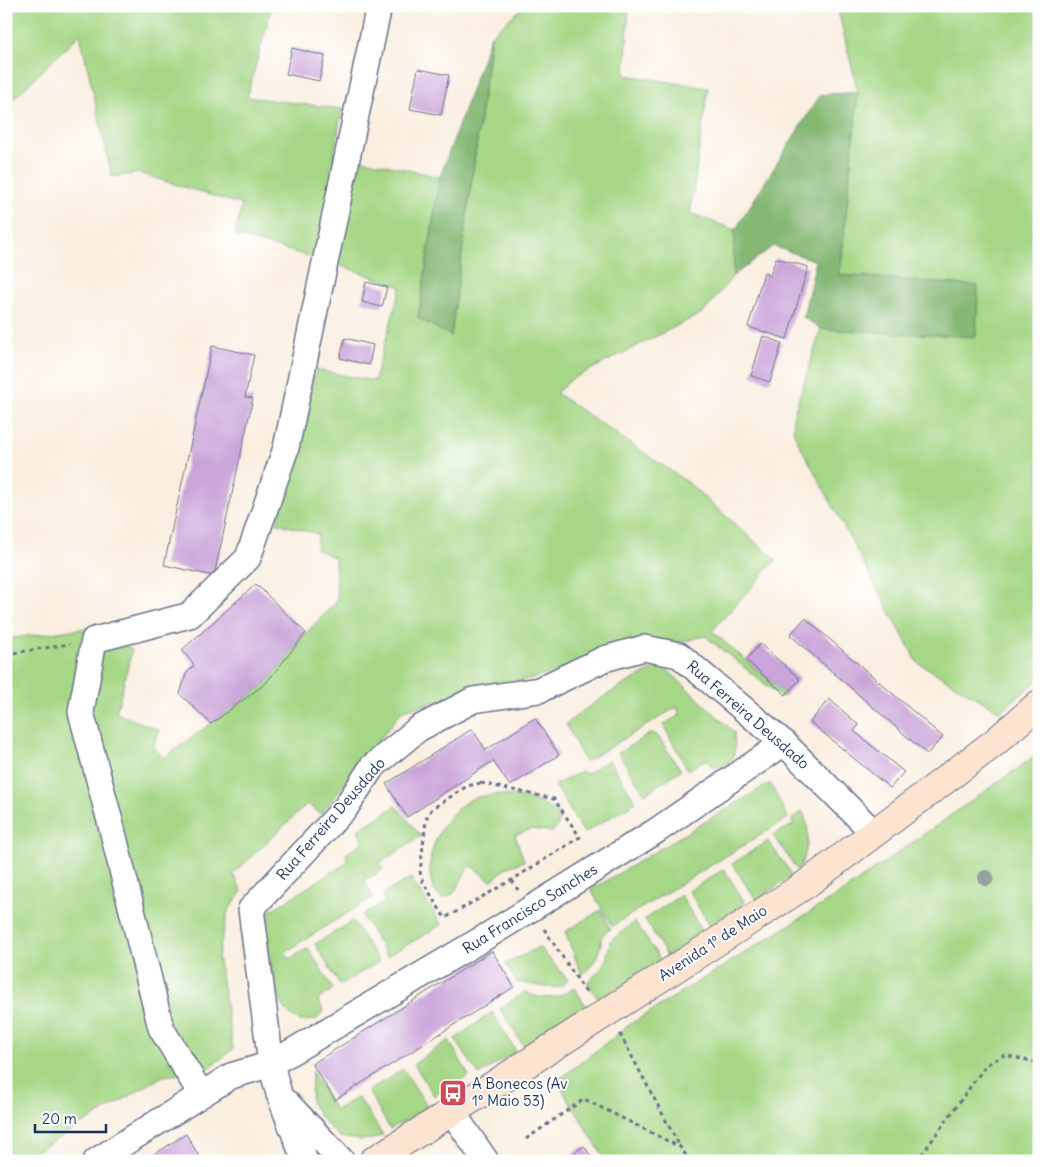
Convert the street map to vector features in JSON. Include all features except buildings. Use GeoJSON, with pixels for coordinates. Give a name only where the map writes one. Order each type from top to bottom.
{"type":"FeatureCollection","features":[{"type":"Feature","properties":{"kind":"street"},"geometry":{"type":"LineString","coordinates":[[201,1094],[161,1028],[111,825],[80,712],[94,640],[190,615],[248,558],[286,448],[379,6]]}},
{"type":"Feature","properties":{"kind":"street","name":"Rua Ferreira Deusdado"},"geometry":{"type":"LineString","coordinates":[[299,1154],[271,1064],[251,909],[346,807],[372,767],[418,729],[473,700],[539,690],[604,659],[644,648],[679,655],[784,744],[874,833]]}},
{"type":"Feature","properties":{"kind":"street","name":"Avenida 1º de Maio"},"geometry":{"type":"LineString","coordinates":[[373,1161],[452,1112],[610,1025],[805,885],[994,743],[1039,704]]}},
{"type":"Feature","properties":{"kind":"street","name":"Rua Francisco Sanches"},"geometry":{"type":"LineString","coordinates":[[96,1161],[231,1076],[271,1064],[531,909],[656,831],[784,744]]}},
{"type":"Feature","properties":{"kind":"street","name":"Rua Ferreira Deusdado"},"geometry":{"type":"LineString","coordinates":[[279,1094],[342,1161]]}},
{"type":"Feature","properties":{"kind":"street"},"geometry":{"type":"LineString","coordinates":[[452,1112],[486,1161]]}},
{"type":"Feature","properties":{"kind":"path"},"geometry":{"type":"LineString","coordinates":[[6,654],[94,640]]}},
{"type":"Feature","properties":{"kind":"path"},"geometry":{"type":"LineString","coordinates":[[474,784],[554,799],[580,837],[512,880],[445,918],[422,882],[420,872],[428,814],[467,786],[474,784]]}},
{"type":"Feature","properties":{"kind":"path"},"geometry":{"type":"LineString","coordinates":[[512,880],[610,1025],[680,1147],[690,1161]]}},
{"type":"Feature","properties":{"kind":"path"},"geometry":{"type":"LineString","coordinates":[[917,1161],[986,1065],[1004,1055],[1039,1062]]}},
{"type":"Feature","properties":{"kind":"path"},"geometry":{"type":"LineString","coordinates":[[526,1139],[584,1099],[680,1147]]}},
{"type":"Feature","properties":{"kind":"green space"},"geometry":{"type":"Polygon","coordinates":[[[6,6],[272,6],[247,97],[342,109],[333,161],[363,160],[440,177],[418,318],[451,335],[491,35],[524,6],[629,6],[625,75],[708,88],[690,213],[735,230],[733,276],[704,312],[572,379],[556,393],[687,482],[776,560],[712,631],[786,695],[781,697],[705,636],[403,710],[321,814],[307,804],[233,874],[242,891],[228,911],[218,956],[233,1049],[205,1071],[163,1076],[20,1161],[6,1161],[6,639],[95,627],[132,650],[116,713],[159,730],[153,747],[164,758],[266,683],[306,633],[337,601],[335,558],[316,549],[318,534],[277,523],[316,370],[374,381],[401,287],[342,266],[235,235],[242,205],[139,173],[112,177],[80,34],[6,106],[6,6]]]}},
{"type":"Feature","properties":{"kind":"green space"},"geometry":{"type":"Polygon","coordinates":[[[837,6],[1039,6],[1039,679],[1000,712],[917,662],[794,434],[793,417],[821,329],[976,336],[978,286],[840,275],[858,92],[837,6]]]}},
{"type":"Feature","properties":{"kind":"green space"},"geometry":{"type":"Polygon","coordinates":[[[491,35],[451,336],[418,318],[440,177],[491,35]]]}},
{"type":"Feature","properties":{"kind":"green space"},"geometry":{"type":"Polygon","coordinates":[[[858,92],[840,275],[978,286],[976,337],[821,329],[803,317],[816,261],[773,246],[733,276],[735,230],[820,95],[858,92]]]}},
{"type":"Feature","properties":{"kind":"green space"},"geometry":{"type":"Polygon","coordinates":[[[662,665],[734,732],[735,746],[731,760],[727,764],[713,768],[706,759],[688,770],[663,725],[680,715],[677,707],[585,762],[566,724],[612,692],[662,665]]]}},
{"type":"Feature","properties":{"kind":"green space"},"geometry":{"type":"Polygon","coordinates":[[[651,733],[657,735],[681,770],[645,794],[618,753],[651,733]]]}},
{"type":"Feature","properties":{"kind":"green space"},"geometry":{"type":"Polygon","coordinates":[[[1039,753],[1039,1161],[606,1161],[557,1081],[629,1025],[844,891],[1039,753]]]}},
{"type":"Feature","properties":{"kind":"green space"},"geometry":{"type":"Polygon","coordinates":[[[609,760],[636,802],[584,833],[555,785],[582,771],[586,774],[609,760]]]}},
{"type":"Feature","properties":{"kind":"green space"},"geometry":{"type":"Polygon","coordinates":[[[770,783],[788,818],[612,926],[591,890],[770,783]]]}},
{"type":"Feature","properties":{"kind":"green space"},"geometry":{"type":"Polygon","coordinates":[[[498,794],[533,799],[559,814],[558,825],[552,832],[532,829],[515,835],[524,861],[506,868],[491,881],[470,865],[453,894],[442,899],[435,892],[430,876],[432,851],[436,839],[458,808],[471,799],[498,794]]]}},
{"type":"Feature","properties":{"kind":"green space"},"geometry":{"type":"Polygon","coordinates":[[[396,806],[421,836],[380,863],[383,870],[364,880],[373,897],[285,952],[290,959],[308,948],[333,989],[318,1000],[324,1012],[316,1020],[300,1021],[291,1016],[282,1006],[261,928],[262,916],[348,862],[346,854],[363,842],[358,830],[396,806]]]}},
{"type":"Feature","properties":{"kind":"green space"},"geometry":{"type":"Polygon","coordinates":[[[802,811],[807,825],[808,841],[798,871],[773,835],[793,825],[792,819],[802,811]]]}},
{"type":"Feature","properties":{"kind":"green space"},"geometry":{"type":"Polygon","coordinates":[[[768,841],[793,876],[756,900],[732,864],[768,841]]]}},
{"type":"Feature","properties":{"kind":"green space"},"geometry":{"type":"Polygon","coordinates":[[[724,869],[745,903],[710,926],[689,891],[724,869]]]}},
{"type":"Feature","properties":{"kind":"green space"},"geometry":{"type":"Polygon","coordinates":[[[411,878],[442,925],[387,956],[362,915],[384,903],[383,894],[411,878]]]}},
{"type":"Feature","properties":{"kind":"green space"},"geometry":{"type":"Polygon","coordinates":[[[681,895],[703,934],[667,956],[645,919],[681,895]]]}},
{"type":"Feature","properties":{"kind":"green space"},"geometry":{"type":"Polygon","coordinates":[[[601,910],[610,929],[602,935],[596,957],[582,975],[565,932],[601,910]]]}},
{"type":"Feature","properties":{"kind":"green space"},"geometry":{"type":"Polygon","coordinates":[[[353,921],[379,962],[340,985],[315,944],[353,921]]]}},
{"type":"Feature","properties":{"kind":"green space"},"geometry":{"type":"Polygon","coordinates":[[[635,922],[662,962],[598,999],[587,982],[597,974],[603,964],[608,954],[610,941],[635,922]]]}},
{"type":"Feature","properties":{"kind":"green space"},"geometry":{"type":"Polygon","coordinates":[[[539,947],[568,980],[562,986],[553,988],[516,982],[506,964],[539,947]]]}},
{"type":"Feature","properties":{"kind":"green space"},"geometry":{"type":"Polygon","coordinates":[[[574,988],[587,1007],[525,1048],[500,1009],[525,992],[538,997],[550,998],[562,995],[574,988]]]}},
{"type":"Feature","properties":{"kind":"green space"},"geometry":{"type":"Polygon","coordinates":[[[492,1012],[516,1051],[479,1075],[455,1039],[492,1012]]]}},
{"type":"Feature","properties":{"kind":"green space"},"geometry":{"type":"Polygon","coordinates":[[[449,1040],[469,1076],[434,1096],[414,1064],[449,1040]]]}},
{"type":"Feature","properties":{"kind":"green space"},"geometry":{"type":"Polygon","coordinates":[[[403,1069],[428,1107],[390,1129],[368,1091],[403,1069]]]}},
{"type":"Feature","properties":{"kind":"green space"},"geometry":{"type":"Polygon","coordinates":[[[312,1071],[335,1110],[358,1097],[383,1135],[373,1139],[360,1140],[339,1137],[320,1117],[311,1102],[312,1071]]]}},
{"type":"Feature","properties":{"kind":"place","name":"A Bonecos (Av 1º Maio 53)"},"geometry":{"type":"Point","coordinates":[453,1093]}}]}
